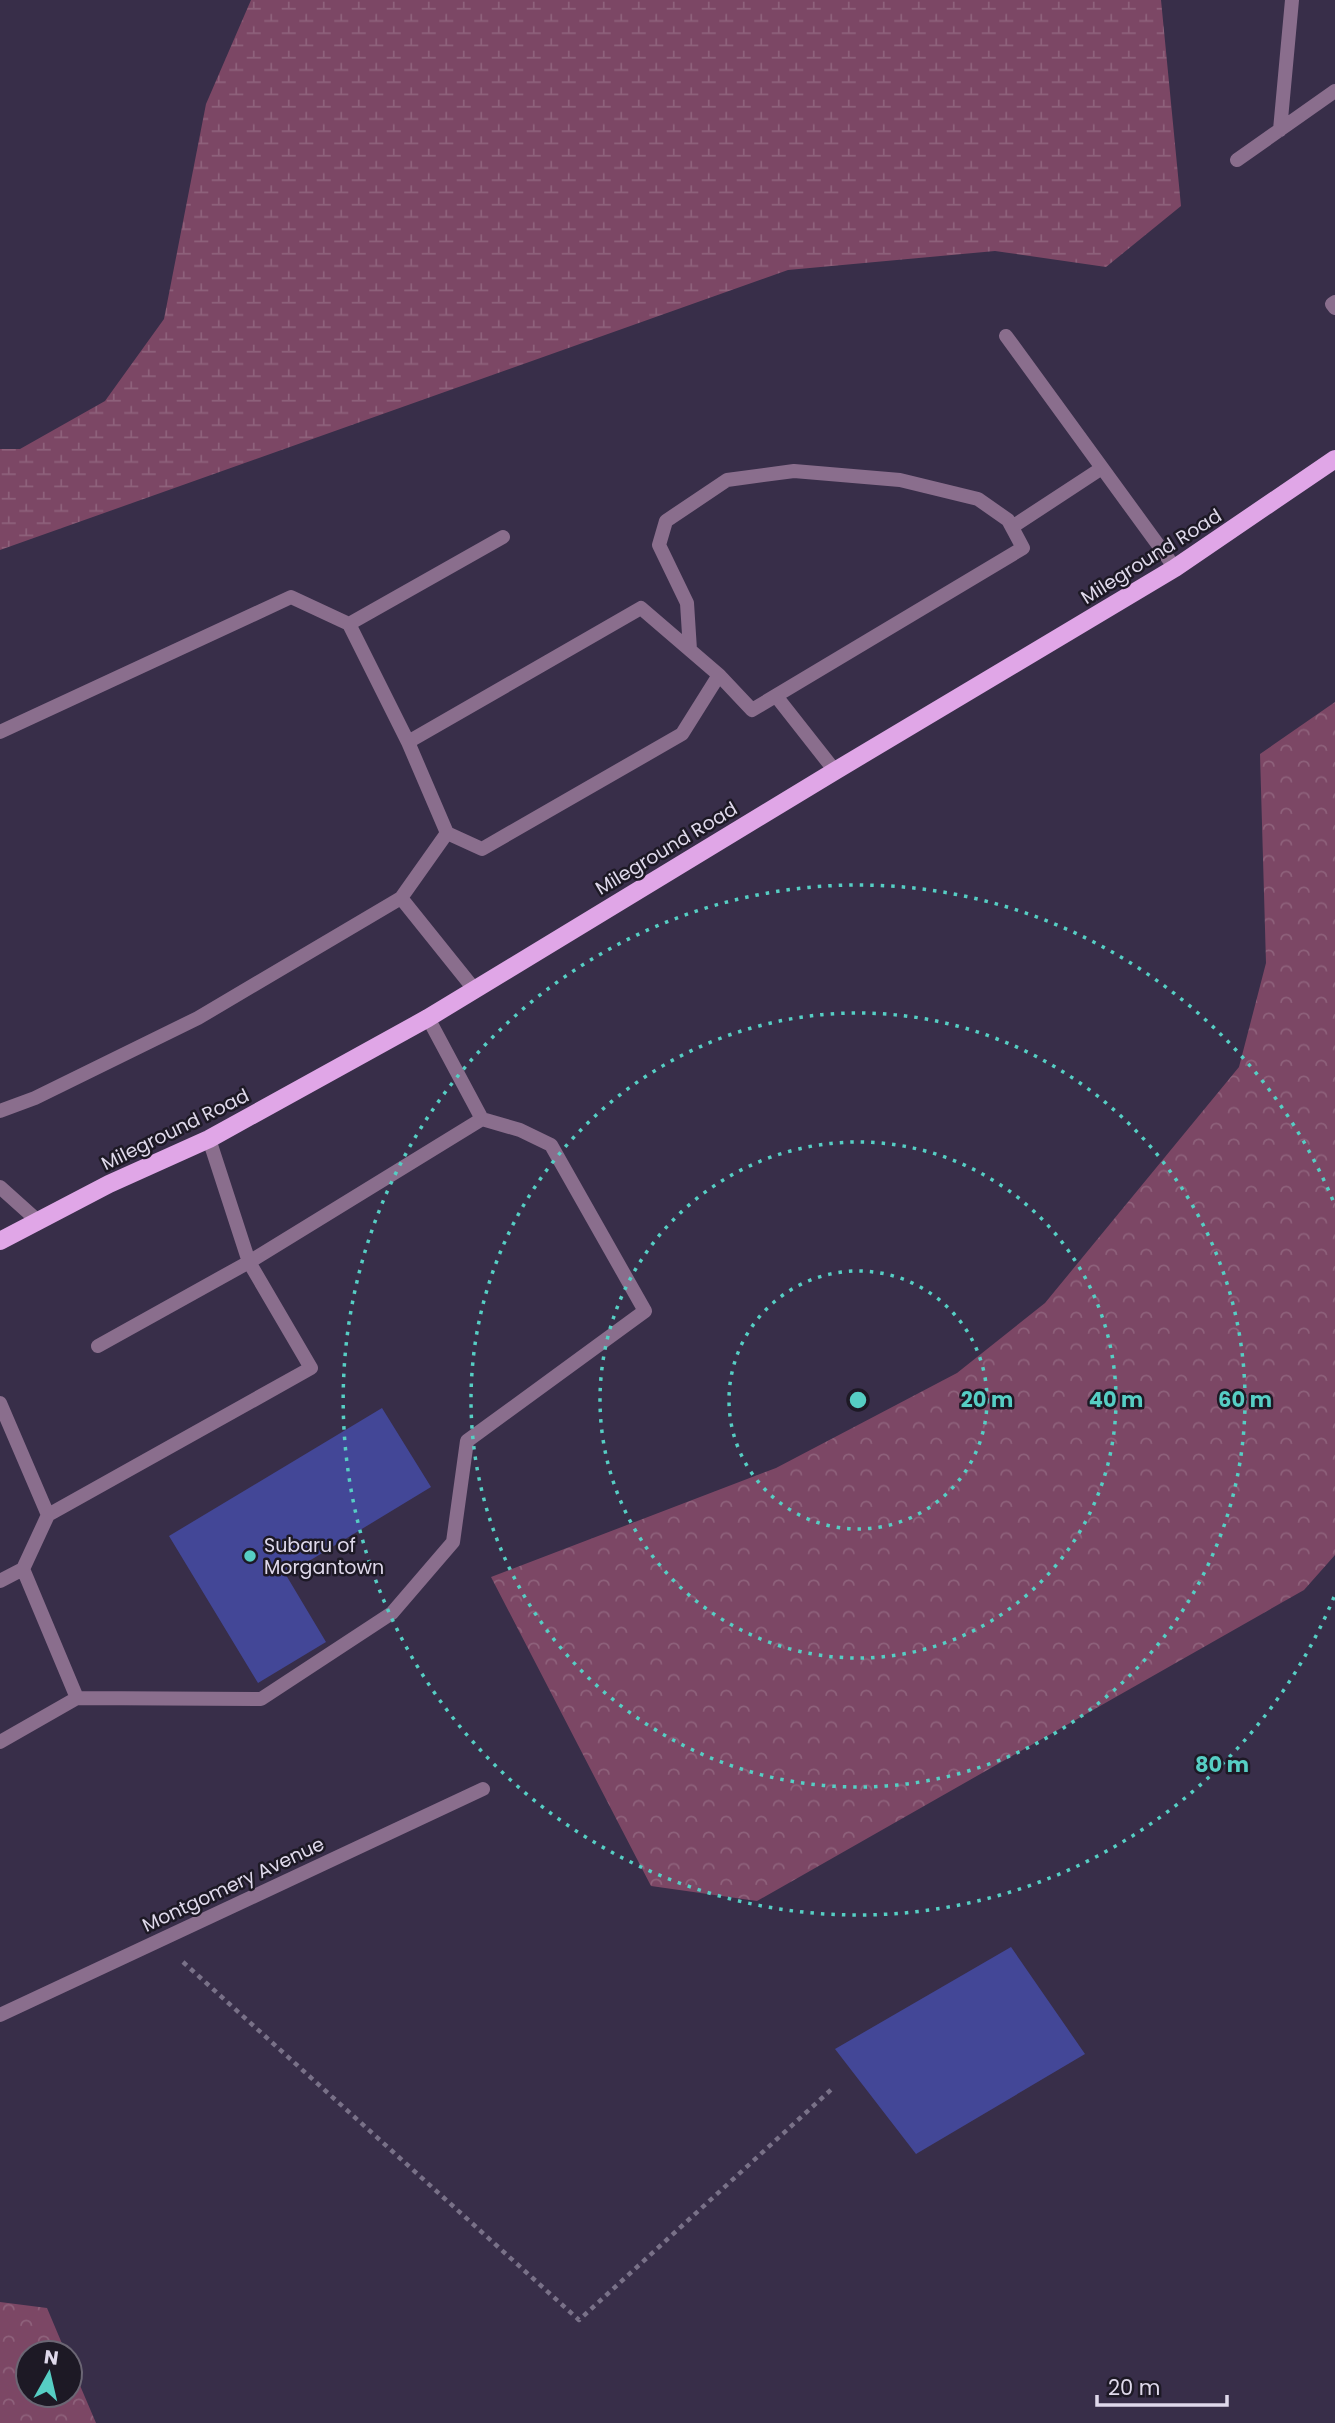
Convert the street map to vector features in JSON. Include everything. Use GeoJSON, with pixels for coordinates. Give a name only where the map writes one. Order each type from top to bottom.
{"type":"FeatureCollection","features":[{"type":"Feature","properties":{"kind":"main road","name":"Mileground Road"},"geometry":{"type":"LineString","coordinates":[[0,1241],[108,1184],[209,1139],[428,1018],[1175,568],[1335,459]]}},
{"type":"Feature","properties":{"kind":"street"},"geometry":{"type":"LineString","coordinates":[[1280,130],[1292,0]]}},
{"type":"Feature","properties":{"kind":"street"},"geometry":{"type":"LineString","coordinates":[[1237,160],[1335,91]]}},
{"type":"Feature","properties":{"kind":"street"},"geometry":{"type":"LineString","coordinates":[[1335,302],[1332,304],[1335,308]]}},
{"type":"Feature","properties":{"kind":"street"},"geometry":{"type":"LineString","coordinates":[[1006,336],[1175,568]]}},
{"type":"Feature","properties":{"kind":"street"},"geometry":{"type":"LineString","coordinates":[[1012,527],[1102,468]]}},
{"type":"Feature","properties":{"kind":"street"},"geometry":{"type":"LineString","coordinates":[[408,742],[641,608],[719,675],[752,710],[1023,548],[1008,520],[978,499],[900,480],[794,471],[727,480],[666,521],[659,545],[687,603],[690,650]]}},
{"type":"Feature","properties":{"kind":"street"},"geometry":{"type":"LineString","coordinates":[[349,624],[503,537]]}},
{"type":"Feature","properties":{"kind":"street"},"geometry":{"type":"LineString","coordinates":[[0,732],[291,597],[349,624],[408,742],[447,833],[482,849],[682,734],[719,675]]}},
{"type":"Feature","properties":{"kind":"street"},"geometry":{"type":"LineString","coordinates":[[776,696],[835,771]]}},
{"type":"Feature","properties":{"kind":"street"},"geometry":{"type":"LineString","coordinates":[[0,1111],[35,1098],[198,1018],[401,898],[447,833]]}},
{"type":"Feature","properties":{"kind":"street"},"geometry":{"type":"LineString","coordinates":[[401,898],[474,989]]}},
{"type":"Feature","properties":{"kind":"street"},"geometry":{"type":"LineString","coordinates":[[0,1742],[77,1699],[261,1699],[392,1613],[453,1542],[467,1441],[645,1311],[551,1144],[520,1130],[482,1119],[428,1018]]}},
{"type":"Feature","properties":{"kind":"street"},"geometry":{"type":"LineString","coordinates":[[97,1346],[249,1262],[482,1119]]}},
{"type":"Feature","properties":{"kind":"street"},"geometry":{"type":"LineString","coordinates":[[0,1581],[23,1569],[48,1515],[311,1368],[249,1262],[209,1139]]}},
{"type":"Feature","properties":{"kind":"street"},"geometry":{"type":"LineString","coordinates":[[0,1187],[39,1222]]}},
{"type":"Feature","properties":{"kind":"street"},"geometry":{"type":"LineString","coordinates":[[0,1403],[48,1515]]}},
{"type":"Feature","properties":{"kind":"street"},"geometry":{"type":"LineString","coordinates":[[23,1569],[77,1699]]}},
{"type":"Feature","properties":{"kind":"street","name":"Montgomery Avenue"},"geometry":{"type":"LineString","coordinates":[[0,2015],[483,1789]]}},
{"type":"Feature","properties":{"kind":"path"},"geometry":{"type":"LineString","coordinates":[[159,1941],[579,2320],[834,2087]]}},
{"type":"Feature","properties":{"kind":"green space"},"geometry":{"type":"Polygon","coordinates":[[[251,0],[1161,0],[1181,206],[1106,267],[995,251],[788,270],[0,550],[0,449],[20,449],[105,401],[164,319],[206,104],[251,0]]]}},
{"type":"Feature","properties":{"kind":"green space"},"geometry":{"type":"Polygon","coordinates":[[[1335,702],[1335,1555],[1304,1590],[757,1901],[651,1886],[491,1577],[776,1468],[957,1373],[1045,1303],[1239,1067],[1266,963],[1260,754],[1335,702]]]}},
{"type":"Feature","properties":{"kind":"green space"},"geometry":{"type":"Polygon","coordinates":[[[0,2302],[47,2308],[60,2339],[14,2339],[14,2409],[84,2409],[84,2395],[96,2423],[0,2423],[0,2302]]]}},
{"type":"Feature","properties":{"kind":"building","name":"Subaru of Morgantown"},"geometry":{"type":"Polygon","coordinates":[[[382,1408],[431,1487],[286,1575],[326,1642],[258,1683],[169,1536],[382,1408]]]}},
{"type":"Feature","properties":{"kind":"building"},"geometry":{"type":"Polygon","coordinates":[[[1011,1947],[1085,2054],[916,2154],[835,2049],[1011,1947]]]}},
{"type":"Feature","properties":{"kind":"place","name":"Subaru of Morgantown"},"geometry":{"type":"Point","coordinates":[250,1556]}}]}
